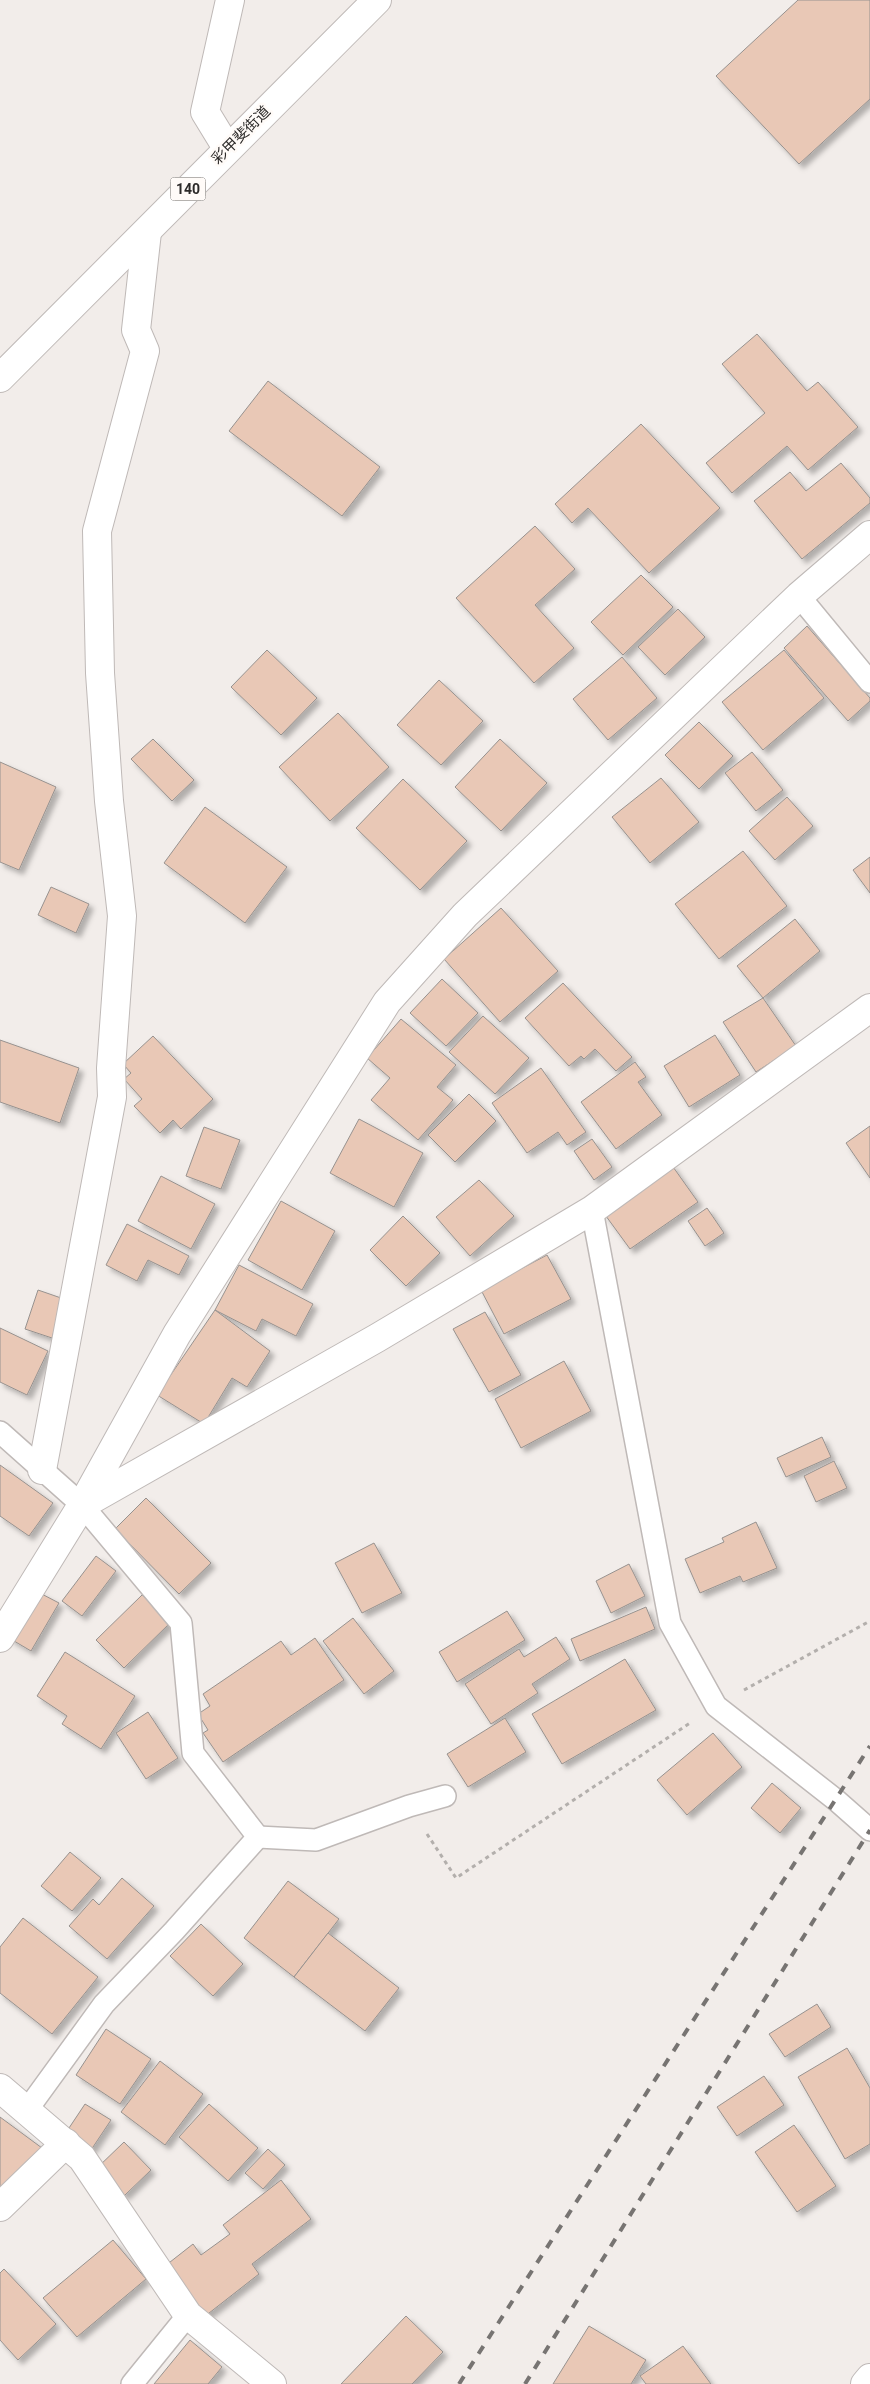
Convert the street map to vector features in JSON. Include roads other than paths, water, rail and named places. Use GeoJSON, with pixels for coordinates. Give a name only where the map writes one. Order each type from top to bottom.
{"type":"FeatureCollection","features":[{"type":"Feature","properties":{"kind":"main road"},"geometry":{"type":"LineString","coordinates":[[227,148],[205,112],[230,0]]}},
{"type":"Feature","properties":{"kind":"main road","name":"彩甲斐街道"},"geometry":{"type":"LineString","coordinates":[[0,378],[147,232],[227,148],[377,0]]}},
{"type":"Feature","properties":{"kind":"main road"},"geometry":{"type":"LineString","coordinates":[[42,1470],[112,1097],[111,1068],[122,916],[108,801],[100,673],[97,531],[146,351],[136,330],[147,232]]}},
{"type":"Feature","properties":{"kind":"main road"},"geometry":{"type":"LineString","coordinates":[[0,1638],[82,1505],[177,1334],[388,1002],[465,915],[799,596],[870,535]]}},
{"type":"Feature","properties":{"kind":"main road"},"geometry":{"type":"LineString","coordinates":[[82,1505],[377,1338],[592,1210],[870,1008]]}},
{"type":"Feature","properties":{"kind":"main road"},"geometry":{"type":"LineString","coordinates":[[0,2088],[82,2158],[188,2315],[272,2384]]}},
{"type":"Feature","properties":{"kind":"main road"},"geometry":{"type":"LineString","coordinates":[[0,2207],[66,2143]]}},
{"type":"Feature","properties":{"kind":"main road"},"geometry":{"type":"LineString","coordinates":[[864,2384],[870,2378]]}},
{"type":"Feature","properties":{"kind":"lane"},"geometry":{"type":"LineString","coordinates":[[799,596],[870,682]]}},
{"type":"Feature","properties":{"kind":"lane"},"geometry":{"type":"LineString","coordinates":[[592,1210],[670,1623],[716,1706],[836,1800],[870,1830]]}},
{"type":"Feature","properties":{"kind":"lane"},"geometry":{"type":"LineString","coordinates":[[0,1432],[82,1505],[181,1623],[193,1753],[258,1836],[316,1840],[409,1806],[445,1796]]}},
{"type":"Feature","properties":{"kind":"lane"},"geometry":{"type":"LineString","coordinates":[[27,2110],[104,2004],[174,1931],[258,1836]]}},
{"type":"Feature","properties":{"kind":"lane"},"geometry":{"type":"LineString","coordinates":[[132,2384],[188,2315]]}},
{"type":"Feature","properties":{"kind":"railway"},"geometry":{"type":"LineString","coordinates":[[459,2384],[870,1746]]}},
{"type":"Feature","properties":{"kind":"railway"},"geometry":{"type":"LineString","coordinates":[[525,2384],[870,1830]]}}]}
